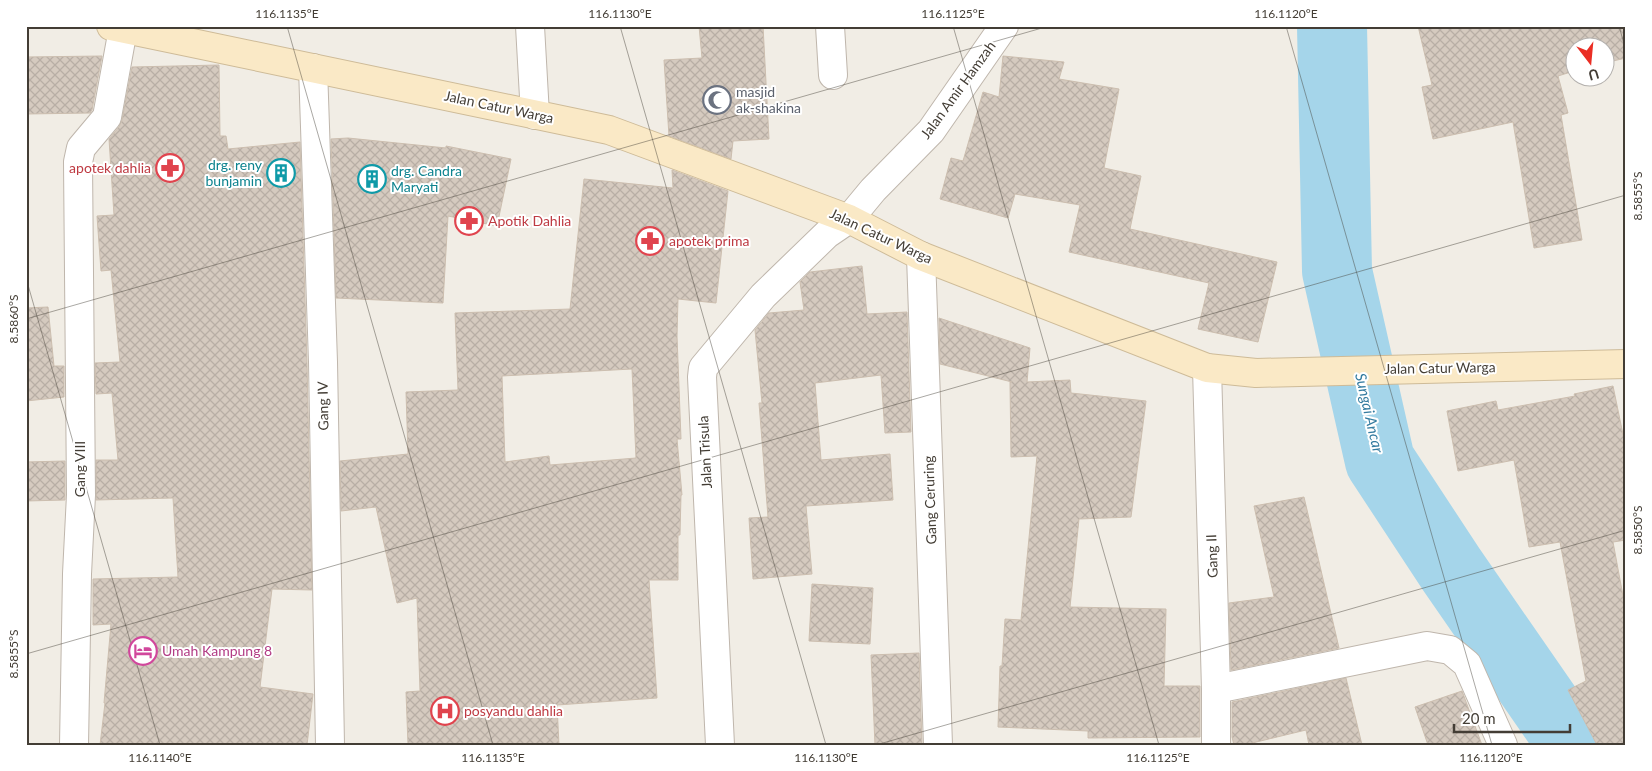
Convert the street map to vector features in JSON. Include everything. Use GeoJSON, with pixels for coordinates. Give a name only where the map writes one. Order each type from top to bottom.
{"type":"FeatureCollection","features":[{"type":"Feature","properties":{"kind":"main road","name":"Jalan Catur Warga"},"geometry":{"type":"LineString","coordinates":[[117,28],[609,130],[849,219],[922,256],[1207,368],[1256,373],[1626,364]]}},
{"type":"Feature","properties":{"kind":"street"},"geometry":{"type":"LineString","coordinates":[[530,26],[535,114]]}},
{"type":"Feature","properties":{"kind":"street"},"geometry":{"type":"LineString","coordinates":[[830,26],[833,75]]}},
{"type":"Feature","properties":{"kind":"street","name":"Jalan Amir Hamzah"},"geometry":{"type":"LineString","coordinates":[[849,219],[873,190],[931,131],[1004,26]]}},
{"type":"Feature","properties":{"kind":"street","name":"Gang VIII"},"geometry":{"type":"LineString","coordinates":[[74,745],[77,574],[81,495],[78,162],[81,148],[107,117],[117,28]]}},
{"type":"Feature","properties":{"kind":"street","name":"Gang IV"},"geometry":{"type":"LineString","coordinates":[[313,68],[322,362],[330,745]]}},
{"type":"Feature","properties":{"kind":"street","name":"Jalan Trisula"},"geometry":{"type":"LineString","coordinates":[[720,745],[703,368],[762,296],[827,234],[849,219]]}},
{"type":"Feature","properties":{"kind":"street","name":"Gang Ceruring"},"geometry":{"type":"LineString","coordinates":[[922,256],[938,745]]}},
{"type":"Feature","properties":{"kind":"street","name":"Gang II"},"geometry":{"type":"LineString","coordinates":[[1207,368],[1216,745]]}},
{"type":"Feature","properties":{"kind":"street"},"geometry":{"type":"LineString","coordinates":[[1216,689],[1427,646],[1450,650],[1467,664],[1503,745]]}},
{"type":"Feature","properties":{"kind":"building","name":"masjid ak-shakina"},"geometry":{"type":"Polygon","coordinates":[[[699,26],[763,26],[769,139],[733,141],[731,159],[669,136],[664,60],[702,58],[699,26]]]}},
{"type":"Feature","properties":{"kind":"building"},"geometry":{"type":"Polygon","coordinates":[[[1418,26],[1626,26],[1626,58],[1614,61],[1614,38],[1564,38],[1564,74],[1558,76],[1568,113],[1561,115],[1582,240],[1534,248],[1513,122],[1433,139],[1422,87],[1432,85],[1418,26]]]}},
{"type":"Feature","properties":{"kind":"building"},"geometry":{"type":"Polygon","coordinates":[[[102,56],[90,113],[26,114],[26,57],[102,56]]]}},
{"type":"Feature","properties":{"kind":"building"},"geometry":{"type":"Polygon","coordinates":[[[1003,56],[1064,62],[1059,79],[1119,89],[1104,168],[1141,176],[1130,229],[1277,262],[1258,342],[1198,329],[1209,283],[1069,252],[1080,205],[1015,194],[1008,218],[940,199],[951,158],[963,161],[983,92],[999,97],[1003,56]]]}},
{"type":"Feature","properties":{"kind":"building"},"geometry":{"type":"Polygon","coordinates":[[[219,65],[220,136],[226,136],[228,149],[300,142],[312,590],[272,589],[260,687],[313,694],[307,745],[100,745],[111,624],[93,625],[93,579],[178,577],[173,498],[96,500],[96,460],[118,460],[112,393],[96,394],[95,363],[120,362],[111,270],[101,271],[97,216],[114,215],[109,139],[122,120],[132,67],[219,65]]]}},
{"type":"Feature","properties":{"kind":"building"},"geometry":{"type":"Polygon","coordinates":[[[348,138],[446,148],[446,146],[511,159],[497,226],[448,216],[443,303],[336,298],[331,139],[348,138]]]}},
{"type":"Feature","properties":{"kind":"building"},"geometry":{"type":"Polygon","coordinates":[[[672,170],[728,191],[716,303],[678,299],[677,336],[681,439],[677,439],[682,495],[680,535],[678,535],[678,580],[649,580],[657,698],[557,705],[559,745],[408,745],[406,692],[420,691],[417,598],[397,603],[376,507],[341,511],[340,461],[408,454],[406,392],[458,390],[455,313],[570,309],[584,179],[673,188],[672,170]],[[632,369],[502,376],[505,462],[549,456],[550,465],[636,458],[632,369]]]}},
{"type":"Feature","properties":{"kind":"building"},"geometry":{"type":"Polygon","coordinates":[[[862,266],[867,314],[907,312],[911,432],[885,433],[881,375],[815,383],[821,460],[890,454],[893,500],[806,506],[812,574],[753,579],[749,518],[768,517],[759,403],[762,403],[755,330],[769,313],[804,310],[800,282],[810,272],[862,266]]]}},
{"type":"Feature","properties":{"kind":"building"},"geometry":{"type":"Polygon","coordinates":[[[48,307],[54,366],[64,366],[64,397],[26,401],[26,308],[48,307]]]}},
{"type":"Feature","properties":{"kind":"building"},"geometry":{"type":"Polygon","coordinates":[[[939,318],[1030,348],[1027,382],[1070,380],[1071,393],[1146,401],[1131,517],[1079,519],[1070,607],[1166,609],[1164,686],[1200,686],[1200,737],[1088,738],[1088,731],[998,727],[1000,666],[1002,666],[1005,619],[1021,620],[1037,456],[1011,457],[1010,382],[1012,382],[940,364],[939,318]]]}},
{"type":"Feature","properties":{"kind":"building"},"geometry":{"type":"Polygon","coordinates":[[[1613,386],[1626,449],[1626,540],[1613,542],[1626,612],[1626,745],[1597,745],[1568,690],[1586,681],[1560,542],[1529,547],[1514,460],[1458,471],[1447,411],[1496,401],[1498,410],[1575,396],[1574,394],[1613,386]]]}},
{"type":"Feature","properties":{"kind":"building"},"geometry":{"type":"Polygon","coordinates":[[[65,461],[65,500],[26,501],[26,462],[65,461]]]}},
{"type":"Feature","properties":{"kind":"building"},"geometry":{"type":"Polygon","coordinates":[[[1304,497],[1339,648],[1231,670],[1229,603],[1274,597],[1254,506],[1304,497]]]}},
{"type":"Feature","properties":{"kind":"building"},"geometry":{"type":"Polygon","coordinates":[[[812,584],[873,588],[870,644],[809,641],[812,584]]]}},
{"type":"Feature","properties":{"kind":"building"},"geometry":{"type":"Polygon","coordinates":[[[919,653],[922,745],[875,745],[871,655],[919,653]]]}},
{"type":"Feature","properties":{"kind":"building"},"geometry":{"type":"Polygon","coordinates":[[[1346,678],[1362,745],[1309,745],[1306,730],[1244,745],[1234,745],[1232,737],[1232,702],[1346,678]]]}},
{"type":"Feature","properties":{"kind":"building"},"geometry":{"type":"Polygon","coordinates":[[[1462,691],[1482,745],[1428,745],[1415,707],[1462,691]]]}},
{"type":"Feature","properties":{"kind":"waterway","name":"Sungai Ancar"},"geometry":{"type":"LineString","coordinates":[[1332,26],[1337,271],[1380,461],[1451,569],[1561,728],[1567,745]]}},
{"type":"Feature","properties":{"kind":"place","name":"masjid ak-shakina"},"geometry":{"type":"Point","coordinates":[717,100]}},
{"type":"Feature","properties":{"kind":"place","name":"apotek dahlia"},"geometry":{"type":"Point","coordinates":[170,168]}},
{"type":"Feature","properties":{"kind":"place","name":"drg. reny bunjamin"},"geometry":{"type":"Point","coordinates":[281,173]}},
{"type":"Feature","properties":{"kind":"place","name":"drg. Candra Maryati"},"geometry":{"type":"Point","coordinates":[372,179]}},
{"type":"Feature","properties":{"kind":"place","name":"Apotik Dahlia"},"geometry":{"type":"Point","coordinates":[469,221]}},
{"type":"Feature","properties":{"kind":"place","name":"apotek prima"},"geometry":{"type":"Point","coordinates":[650,241]}},
{"type":"Feature","properties":{"kind":"place","name":"Umah Kampung 8"},"geometry":{"type":"Point","coordinates":[143,651]}},
{"type":"Feature","properties":{"kind":"place","name":"posyandu dahlia"},"geometry":{"type":"Point","coordinates":[445,711]}}]}
